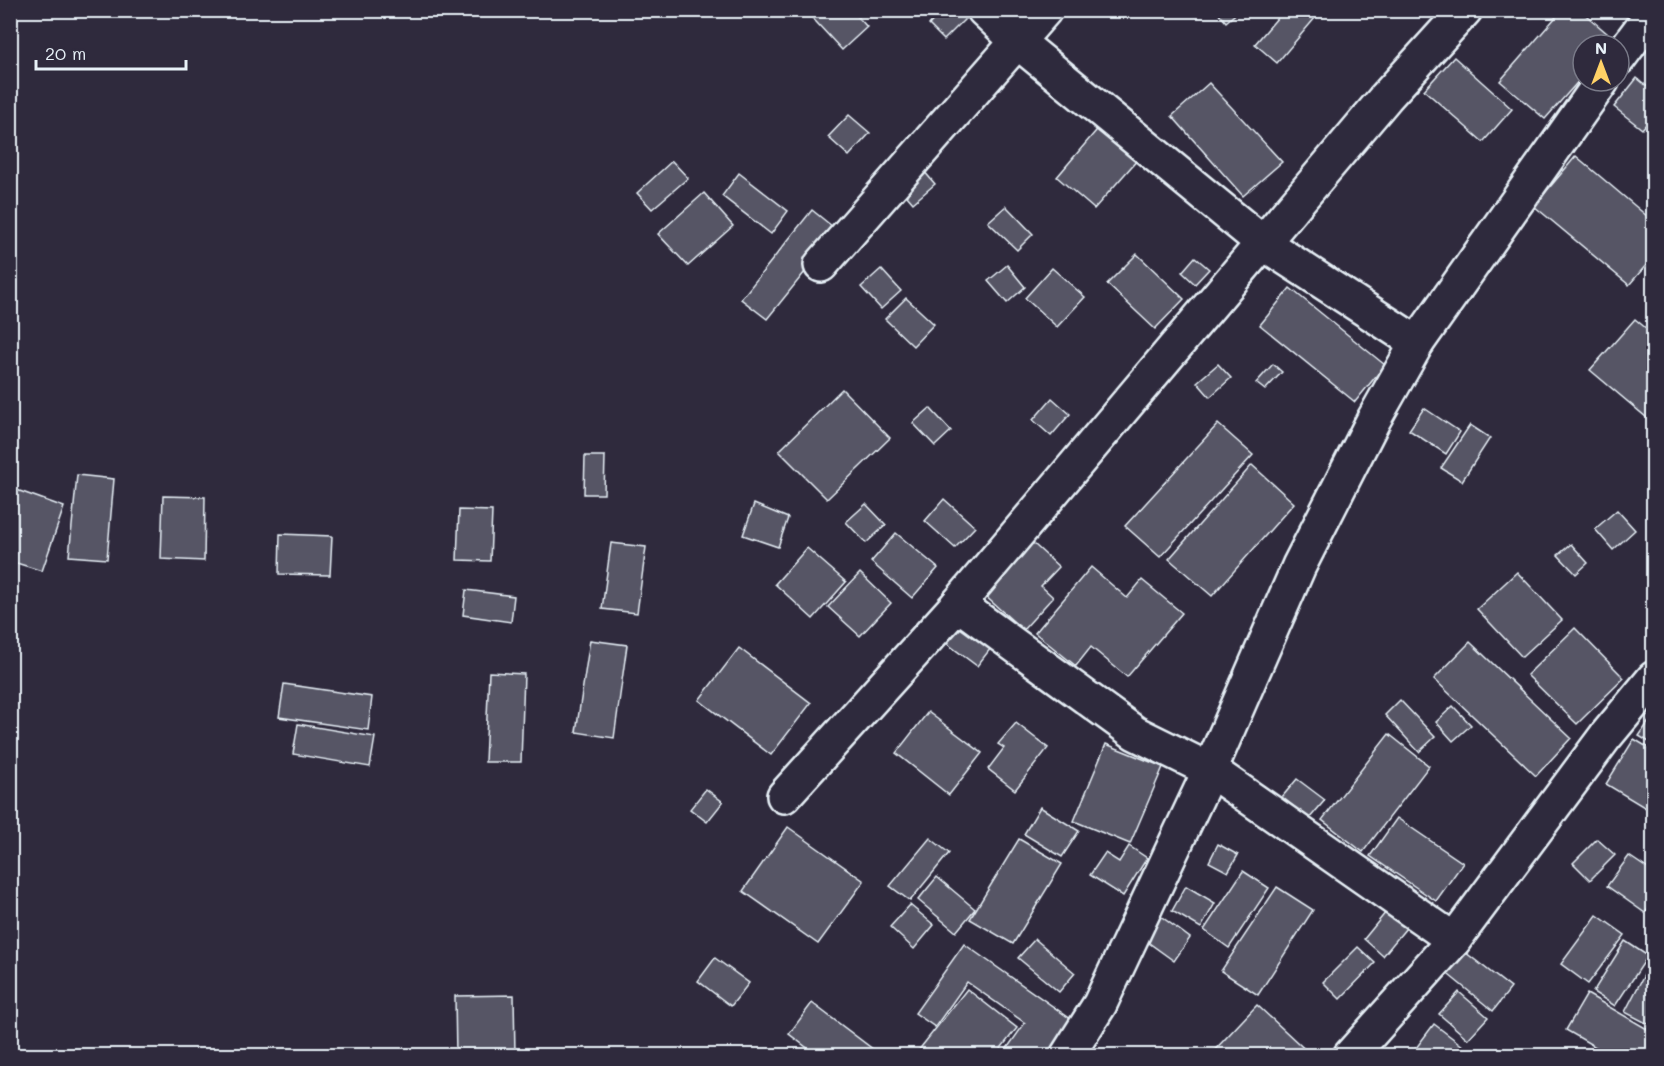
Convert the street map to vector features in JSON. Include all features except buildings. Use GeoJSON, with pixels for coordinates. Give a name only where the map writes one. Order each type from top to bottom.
{"type":"FeatureCollection","features":[{"type":"Feature","properties":{"kind":"street"},"geometry":{"type":"LineString","coordinates":[[984,10],[1018,42],[1263,243],[1417,343]]}},
{"type":"Feature","properties":{"kind":"street"},"geometry":{"type":"LineString","coordinates":[[821,264],[1046,10]]}},
{"type":"Feature","properties":{"kind":"street"},"geometry":{"type":"LineString","coordinates":[[784,796],[958,604],[1386,97],[1465,10]]}},
{"type":"Feature","properties":{"kind":"street"},"geometry":{"type":"LineString","coordinates":[[1631,41],[1653,11]]}},
{"type":"Feature","properties":{"kind":"street"},"geometry":{"type":"LineString","coordinates":[[1067,1056],[1100,1004],[1210,770],[1299,566],[1374,419],[1417,343],[1594,93]]}},
{"type":"Feature","properties":{"kind":"street"},"geometry":{"type":"LineString","coordinates":[[958,604],[1136,733],[1210,770],[1454,940]]}},
{"type":"Feature","properties":{"kind":"street"},"geometry":{"type":"LineString","coordinates":[[1350,1056],[1454,940],[1605,737],[1653,678]]}}]}
